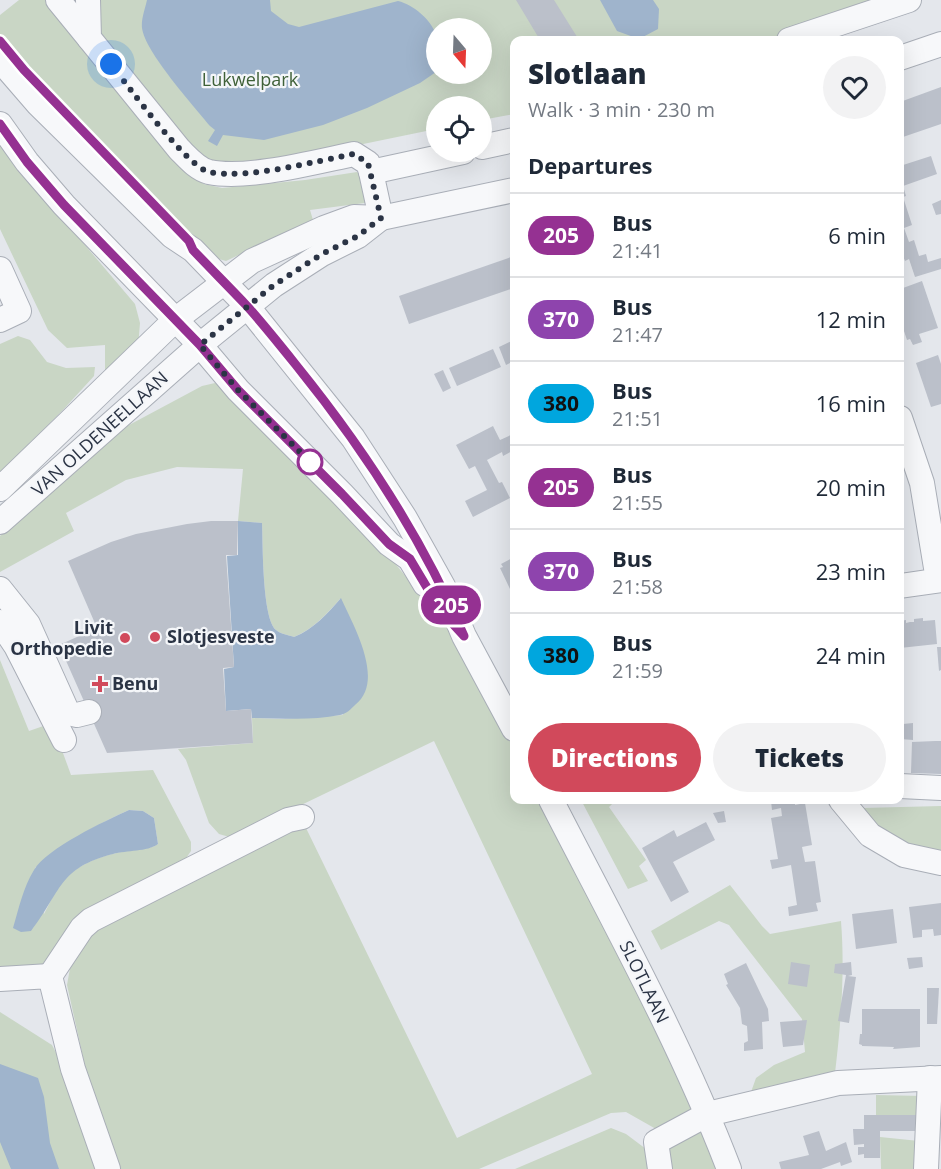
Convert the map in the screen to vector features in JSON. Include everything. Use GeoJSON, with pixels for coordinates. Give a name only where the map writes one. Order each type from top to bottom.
{"type":"FeatureCollection","features":[{"type":"Feature","properties":{"kind":"street"},"geometry":{"type":"LineString","coordinates":[[57,0],[193,163],[207,171],[227,173],[261,171],[354,154],[368,163],[381,218]]}},
{"type":"Feature","properties":{"kind":"street"},"geometry":{"type":"LineString","coordinates":[[88,0],[89,39]]}},
{"type":"Feature","properties":{"kind":"street"},"geometry":{"type":"LineString","coordinates":[[801,36],[909,0]]}},
{"type":"Feature","properties":{"kind":"street"},"geometry":{"type":"LineString","coordinates":[[0,41],[24,70],[189,241],[193,250]]}},
{"type":"Feature","properties":{"kind":"street"},"geometry":{"type":"LineString","coordinates":[[904,57],[941,44]]}},
{"type":"Feature","properties":{"kind":"street"},"geometry":{"type":"LineString","coordinates":[[0,60],[38,104],[163,228],[193,250],[247,306],[353,438],[405,518],[443,586],[464,636],[510,722]]}},
{"type":"Feature","properties":{"kind":"street"},"geometry":{"type":"LineString","coordinates":[[0,124],[27,162],[64,205],[200,345],[238,390],[389,544],[410,559],[441,611],[464,636]]}},
{"type":"Feature","properties":{"kind":"street"},"geometry":{"type":"LineString","coordinates":[[492,145],[510,141]]}},
{"type":"Feature","properties":{"kind":"street"},"geometry":{"type":"LineString","coordinates":[[371,172],[426,160]]}},
{"type":"Feature","properties":{"kind":"street","name":"VAN OLDENEELLAAN"},"geometry":{"type":"LineString","coordinates":[[0,489],[175,320],[252,261],[324,228],[354,218],[381,218],[510,191]]}},
{"type":"Feature","properties":{"kind":"street","name":"VAN OLDENEELLAAN"},"geometry":{"type":"LineString","coordinates":[[0,522],[247,306],[274,285],[322,254],[358,236],[381,218]]}},
{"type":"Feature","properties":{"kind":"street"},"geometry":{"type":"LineString","coordinates":[[0,270],[10,316]]}},
{"type":"Feature","properties":{"kind":"street"},"geometry":{"type":"LineString","coordinates":[[904,430],[922,483],[939,580],[904,585]]}},
{"type":"Feature","properties":{"kind":"street"},"geometry":{"type":"LineString","coordinates":[[0,589],[28,624],[68,713],[77,715],[89,712]]}},
{"type":"Feature","properties":{"kind":"street"},"geometry":{"type":"LineString","coordinates":[[0,622],[16,646],[64,740]]}},
{"type":"Feature","properties":{"kind":"street"},"geometry":{"type":"LineString","coordinates":[[904,786],[941,788]]}},
{"type":"Feature","properties":{"kind":"street","name":"SLOTLAAN"},"geometry":{"type":"LineString","coordinates":[[553,804],[639,971],[708,1114],[729,1169]]}},
{"type":"Feature","properties":{"kind":"street"},"geometry":{"type":"LineString","coordinates":[[844,804],[870,834],[904,855],[941,862]]}},
{"type":"Feature","properties":{"kind":"street"},"geometry":{"type":"LineString","coordinates":[[108,1169],[73,1069],[51,976],[82,928],[91,920],[288,820],[302,817]]}},
{"type":"Feature","properties":{"kind":"street"},"geometry":{"type":"LineString","coordinates":[[0,979],[51,976]]}},
{"type":"Feature","properties":{"kind":"street"},"geometry":{"type":"LineString","coordinates":[[660,1169],[656,1142],[708,1114],[838,1083],[935,1078],[926,1169]]}},
{"type":"Feature","properties":{"kind":"green space"},"geometry":{"type":"Polygon","coordinates":[[[19,0],[46,0],[191,176],[204,184],[222,188],[305,180],[357,172],[363,178],[366,186],[365,203],[310,210],[313,220],[226,261],[212,257],[50,91],[0,34],[0,15],[19,0]]]}},
{"type":"Feature","properties":{"kind":"green space","name":"Lukwelpark"},"geometry":{"type":"Polygon","coordinates":[[[98,0],[898,0],[792,36],[510,36],[510,115],[492,118],[492,96],[426,96],[426,131],[251,167],[207,161],[186,141],[99,37],[98,0]]]}},
{"type":"Feature","properties":{"kind":"green space"},"geometry":{"type":"Polygon","coordinates":[[[0,145],[135,304],[140,323],[138,347],[108,374],[105,370],[105,345],[67,348],[48,330],[0,229],[0,145]]]}},
{"type":"Feature","properties":{"kind":"green space"},"geometry":{"type":"Polygon","coordinates":[[[18,336],[30,340],[47,362],[66,368],[95,367],[94,376],[0,472],[0,344],[18,336]]]}},
{"type":"Feature","properties":{"kind":"green space"},"geometry":{"type":"Polygon","coordinates":[[[215,383],[230,393],[362,523],[456,638],[510,734],[510,804],[550,804],[702,1108],[656,1129],[626,1112],[611,1113],[479,1169],[118,1169],[91,1093],[67,985],[72,957],[97,927],[278,834],[306,828],[457,1138],[592,1074],[434,741],[233,838],[219,834],[209,823],[186,760],[178,749],[253,743],[252,718],[282,719],[343,715],[340,599],[319,621],[301,634],[294,637],[276,630],[271,623],[266,596],[262,523],[238,521],[243,469],[177,467],[126,480],[66,513],[74,531],[0,572],[0,536],[116,432],[202,386],[215,383]]]}},
{"type":"Feature","properties":{"kind":"green space"},"geometry":{"type":"Polygon","coordinates":[[[0,660],[29,731],[52,723],[71,775],[153,770],[191,842],[191,851],[184,861],[40,966],[0,972],[0,660]],[[129,810],[104,822],[69,843],[35,868],[44,914],[55,892],[76,869],[109,855],[158,844],[154,818],[143,811],[129,810]]]}},
{"type":"Feature","properties":{"kind":"green space"},"geometry":{"type":"Polygon","coordinates":[[[583,804],[612,804],[609,807],[646,860],[639,866],[648,881],[628,889],[583,804]]]}},
{"type":"Feature","properties":{"kind":"green space"},"geometry":{"type":"Polygon","coordinates":[[[941,806],[941,858],[917,852],[882,830],[862,808],[941,806]]]}},
{"type":"Feature","properties":{"kind":"green space"},"geometry":{"type":"Polygon","coordinates":[[[730,885],[770,934],[841,921],[842,997],[835,1073],[821,1074],[751,1092],[756,1078],[774,1065],[805,1052],[802,1019],[729,925],[719,921],[661,950],[651,931],[730,885]]]}},
{"type":"Feature","properties":{"kind":"green space"},"geometry":{"type":"Polygon","coordinates":[[[0,1012],[52,1045],[69,1078],[103,1169],[0,1169],[0,1012]]]}},
{"type":"Feature","properties":{"kind":"green space"},"geometry":{"type":"Polygon","coordinates":[[[876,1095],[923,1096],[924,1115],[876,1115],[876,1095]]]}},
{"type":"Feature","properties":{"kind":"green space"},"geometry":{"type":"Polygon","coordinates":[[[710,1125],[727,1169],[665,1169],[662,1150],[710,1125]]]}},
{"type":"Feature","properties":{"kind":"green space"},"geometry":{"type":"Polygon","coordinates":[[[611,1128],[626,1134],[646,1149],[650,1169],[515,1169],[611,1128]]]}},
{"type":"Feature","properties":{"kind":"green space"},"geometry":{"type":"Polygon","coordinates":[[[880,1137],[919,1141],[920,1169],[881,1169],[880,1137]]]}},
{"type":"Feature","properties":{"kind":"water"},"geometry":{"type":"Polygon","coordinates":[[[147,0],[270,0],[271,11],[288,24],[299,27],[398,1],[415,9],[426,18],[426,79],[367,108],[323,125],[264,140],[223,135],[217,146],[208,141],[215,130],[160,64],[145,38],[142,28],[147,0]]]}},
{"type":"Feature","properties":{"kind":"water"},"geometry":{"type":"Polygon","coordinates":[[[600,0],[653,0],[659,9],[658,29],[645,36],[631,36],[617,31],[600,0]]]}},
{"type":"Feature","properties":{"kind":"water"},"geometry":{"type":"Polygon","coordinates":[[[238,521],[262,523],[266,596],[271,623],[276,630],[294,637],[301,634],[320,620],[341,598],[359,637],[368,682],[364,695],[344,714],[307,719],[252,718],[251,709],[226,711],[224,669],[234,667],[227,556],[238,555],[238,521]]]}},
{"type":"Feature","properties":{"kind":"water"},"geometry":{"type":"Polygon","coordinates":[[[129,810],[143,811],[154,818],[158,844],[153,847],[113,854],[81,866],[63,883],[31,931],[21,932],[13,928],[27,884],[41,862],[63,844],[129,810]]]}},
{"type":"Feature","properties":{"kind":"water"},"geometry":{"type":"Polygon","coordinates":[[[0,1064],[38,1078],[44,1097],[50,1143],[59,1169],[11,1169],[0,1142],[0,1064]]]}},
{"type":"Feature","properties":{"kind":"building"},"geometry":{"type":"Polygon","coordinates":[[[516,0],[554,0],[576,36],[538,36],[516,0]]]}},
{"type":"Feature","properties":{"kind":"building"},"geometry":{"type":"Polygon","coordinates":[[[941,87],[941,124],[904,137],[904,101],[941,87]]]}},
{"type":"Feature","properties":{"kind":"building"},"geometry":{"type":"Polygon","coordinates":[[[931,156],[937,174],[904,186],[904,165],[931,156]]]}},
{"type":"Feature","properties":{"kind":"building"},"geometry":{"type":"Polygon","coordinates":[[[904,200],[912,225],[904,228],[904,200]]]}},
{"type":"Feature","properties":{"kind":"building"},"geometry":{"type":"Polygon","coordinates":[[[941,200],[941,214],[936,215],[932,204],[941,200]]]}},
{"type":"Feature","properties":{"kind":"building"},"geometry":{"type":"Polygon","coordinates":[[[904,228],[909,242],[914,240],[919,256],[926,254],[928,262],[941,258],[941,269],[915,277],[909,259],[905,261],[904,228]]]}},
{"type":"Feature","properties":{"kind":"building"},"geometry":{"type":"Polygon","coordinates":[[[510,257],[510,289],[409,324],[399,296],[510,257]]]}},
{"type":"Feature","properties":{"kind":"building"},"geometry":{"type":"Polygon","coordinates":[[[922,281],[938,328],[919,334],[922,342],[913,345],[910,339],[907,340],[904,331],[904,288],[922,281]]]}},
{"type":"Feature","properties":{"kind":"building"},"geometry":{"type":"Polygon","coordinates":[[[510,342],[510,363],[506,365],[499,347],[510,342]]]}},
{"type":"Feature","properties":{"kind":"building"},"geometry":{"type":"Polygon","coordinates":[[[493,349],[501,367],[457,386],[449,368],[493,349]]]}},
{"type":"Feature","properties":{"kind":"building"},"geometry":{"type":"Polygon","coordinates":[[[938,355],[941,364],[941,404],[931,407],[916,363],[938,355]]]}},
{"type":"Feature","properties":{"kind":"building"},"geometry":{"type":"Polygon","coordinates":[[[443,370],[451,388],[443,392],[434,374],[443,370]]]}},
{"type":"Feature","properties":{"kind":"building"},"geometry":{"type":"Polygon","coordinates":[[[493,426],[500,440],[510,435],[510,452],[503,456],[502,452],[487,460],[510,498],[473,517],[465,501],[487,490],[475,466],[469,469],[456,445],[493,426]]]}},
{"type":"Feature","properties":{"kind":"building","name":"Slotjesveste"},"geometry":{"type":"Polygon","coordinates":[[[211,521],[238,521],[237,555],[226,555],[234,667],[223,668],[226,711],[251,709],[253,743],[107,753],[59,645],[97,628],[68,561],[136,534],[211,521]]]}},
{"type":"Feature","properties":{"kind":"building"},"geometry":{"type":"Polygon","coordinates":[[[510,559],[510,589],[500,568],[503,567],[501,564],[510,559]]]}},
{"type":"Feature","properties":{"kind":"building"},"geometry":{"type":"Polygon","coordinates":[[[914,619],[935,620],[937,644],[904,648],[904,620],[906,620],[906,623],[914,622],[914,619]]]}},
{"type":"Feature","properties":{"kind":"building"},"geometry":{"type":"Polygon","coordinates":[[[937,647],[941,647],[941,670],[939,671],[937,647]]]}},
{"type":"Feature","properties":{"kind":"building"},"geometry":{"type":"Polygon","coordinates":[[[913,723],[913,740],[904,739],[904,724],[913,723]]]}},
{"type":"Feature","properties":{"kind":"building"},"geometry":{"type":"Polygon","coordinates":[[[941,741],[941,774],[911,773],[912,742],[941,741]]]}},
{"type":"Feature","properties":{"kind":"building"},"geometry":{"type":"Polygon","coordinates":[[[771,804],[805,804],[812,845],[802,847],[805,862],[815,861],[821,902],[816,903],[818,911],[789,916],[788,907],[797,905],[791,865],[772,869],[770,860],[778,859],[771,818],[782,816],[781,808],[772,810],[771,804]]]}},
{"type":"Feature","properties":{"kind":"building"},"geometry":{"type":"Polygon","coordinates":[[[724,811],[726,822],[718,823],[713,813],[724,811]]]}},
{"type":"Feature","properties":{"kind":"building"},"geometry":{"type":"Polygon","coordinates":[[[706,822],[715,840],[673,862],[689,892],[671,902],[642,848],[674,830],[677,837],[706,822]]]}},
{"type":"Feature","properties":{"kind":"building"},"geometry":{"type":"Polygon","coordinates":[[[941,903],[941,935],[934,936],[933,929],[922,930],[922,937],[913,938],[909,907],[941,903]]]}},
{"type":"Feature","properties":{"kind":"building"},"geometry":{"type":"Polygon","coordinates":[[[893,909],[897,943],[856,949],[852,914],[893,909]]]}},
{"type":"Feature","properties":{"kind":"building"},"geometry":{"type":"Polygon","coordinates":[[[922,957],[923,967],[909,969],[907,958],[922,957]]]}},
{"type":"Feature","properties":{"kind":"building"},"geometry":{"type":"Polygon","coordinates":[[[791,962],[810,965],[807,987],[788,984],[791,962]]]}},
{"type":"Feature","properties":{"kind":"building"},"geometry":{"type":"Polygon","coordinates":[[[851,962],[852,975],[848,976],[856,977],[849,1023],[838,1021],[846,975],[834,973],[835,964],[851,962]]]}},
{"type":"Feature","properties":{"kind":"building"},"geometry":{"type":"Polygon","coordinates":[[[746,963],[768,1009],[769,1021],[762,1022],[763,1049],[744,1051],[744,1043],[748,1041],[747,1026],[742,1024],[740,1008],[726,985],[728,984],[724,974],[746,963]]]}},
{"type":"Feature","properties":{"kind":"building"},"geometry":{"type":"Polygon","coordinates":[[[927,988],[939,988],[937,1024],[927,1024],[927,988]]]}},
{"type":"Feature","properties":{"kind":"building"},"geometry":{"type":"Polygon","coordinates":[[[862,1009],[920,1009],[920,1047],[893,1049],[894,1047],[862,1046],[859,1044],[860,1034],[862,1034],[862,1009]]]}},
{"type":"Feature","properties":{"kind":"building"},"geometry":{"type":"Polygon","coordinates":[[[807,1020],[803,1045],[783,1047],[780,1022],[807,1020]]]}},
{"type":"Feature","properties":{"kind":"building"},"geometry":{"type":"Polygon","coordinates":[[[864,1115],[916,1115],[917,1131],[880,1131],[880,1158],[864,1158],[864,1154],[858,1155],[858,1147],[864,1147],[864,1144],[854,1145],[853,1129],[864,1129],[864,1115]]]}},
{"type":"Feature","properties":{"kind":"building"},"geometry":{"type":"Polygon","coordinates":[[[819,1131],[826,1151],[846,1142],[852,1162],[841,1166],[840,1162],[821,1169],[781,1169],[779,1162],[809,1155],[803,1136],[819,1131]]]}},
{"type":"Feature","properties":{"kind":"bus line","name":"205"},"geometry":{"type":"LineString","coordinates":[[0,41],[24,70],[189,241],[193,250],[247,306],[323,398],[353,438],[405,518],[443,586],[464,636],[441,611],[410,559],[389,544],[238,390],[200,345],[64,205],[27,162],[0,124]]}},
{"type":"Feature","properties":{"kind":"place","name":"Slotjesveste"},"geometry":{"type":"Point","coordinates":[155,637]}},
{"type":"Feature","properties":{"kind":"place","name":"Livit Orthopedie"},"geometry":{"type":"Point","coordinates":[125,638]}},
{"type":"Feature","properties":{"kind":"place","name":"Benu"},"geometry":{"type":"Point","coordinates":[100,684]}},
{"type":"Feature","properties":{"kind":"route"},"geometry":{"type":"LineString","coordinates":[[111,64],[179,149],[193,163],[207,171],[227,173],[261,171],[354,154],[368,163],[381,218],[358,236],[322,254],[274,285],[200,345],[238,390],[312,464],[310,462]]}}]}
